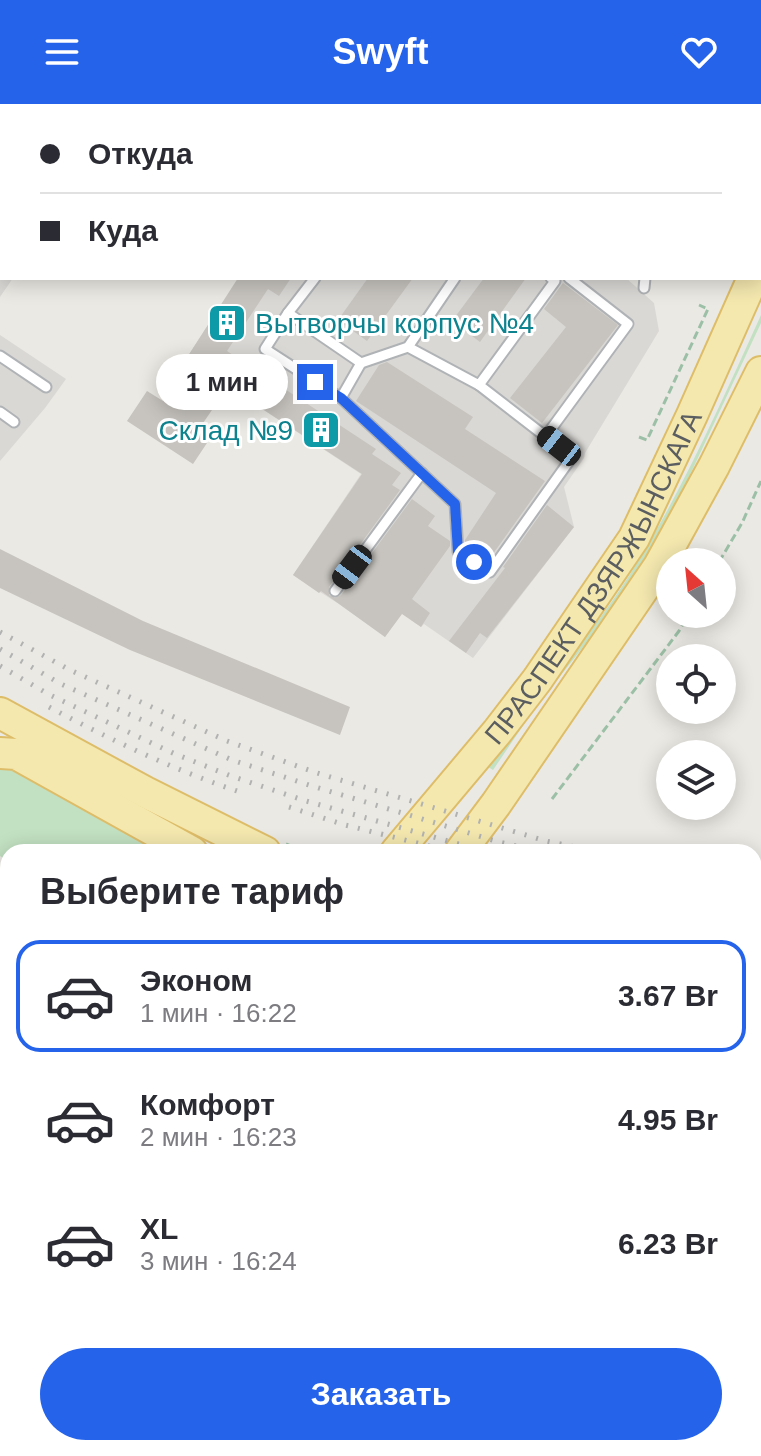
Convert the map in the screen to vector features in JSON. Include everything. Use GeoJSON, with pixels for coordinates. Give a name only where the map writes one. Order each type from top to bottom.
{"type":"FeatureCollection","features":[{"type":"Feature","properties":{"kind":"main road","name":"ПРАСПЕКТ ДЗЯРЖЫНСКАГА"},"geometry":{"type":"LineString","coordinates":[[400,844],[497,732],[537,680],[634,538],[752,280]]}},
{"type":"Feature","properties":{"kind":"main road","name":"ПРАСПЕКТ ДЗЯРЖЫНСКАГА"},"geometry":{"type":"LineString","coordinates":[[466,844],[659,566],[761,372]]}},
{"type":"Feature","properties":{"kind":"main road"},"geometry":{"type":"LineString","coordinates":[[0,713],[145,792],[249,844]]}},
{"type":"Feature","properties":{"kind":"main road"},"geometry":{"type":"LineString","coordinates":[[0,753],[16,754],[178,844]]}},
{"type":"Feature","properties":{"kind":"main road"},"geometry":{"type":"LineString","coordinates":[[482,844],[496,804]]}},
{"type":"Feature","properties":{"kind":"lane"},"geometry":{"type":"LineString","coordinates":[[313,280],[265,349],[341,398],[455,504],[458,552],[490,572],[572,457],[479,385],[408,347]]}},
{"type":"Feature","properties":{"kind":"lane"},"geometry":{"type":"LineString","coordinates":[[341,398],[361,363],[408,347],[454,280]]}},
{"type":"Feature","properties":{"kind":"lane"},"geometry":{"type":"LineString","coordinates":[[479,385],[554,280]]}},
{"type":"Feature","properties":{"kind":"lane"},"geometry":{"type":"LineString","coordinates":[[546,436],[628,324],[572,280]]}},
{"type":"Feature","properties":{"kind":"lane"},"geometry":{"type":"LineString","coordinates":[[288,313],[361,363]]}},
{"type":"Feature","properties":{"kind":"lane"},"geometry":{"type":"LineString","coordinates":[[0,356],[46,387]]}},
{"type":"Feature","properties":{"kind":"lane"},"geometry":{"type":"LineString","coordinates":[[0,412],[14,422]]}},
{"type":"Feature","properties":{"kind":"lane"},"geometry":{"type":"LineString","coordinates":[[335,591],[422,473]]}},
{"type":"Feature","properties":{"kind":"path"},"geometry":{"type":"LineString","coordinates":[[639,437],[647,440],[708,309],[699,305]]}},
{"type":"Feature","properties":{"kind":"path"},"geometry":{"type":"LineString","coordinates":[[727,548],[761,481]]}},
{"type":"Feature","properties":{"kind":"path"},"geometry":{"type":"LineString","coordinates":[[552,799],[681,628]]}},
{"type":"Feature","properties":{"kind":"shaded area"},"geometry":{"type":"Polygon","coordinates":[[[0,280],[12,280],[0,297],[0,280]]]}},
{"type":"Feature","properties":{"kind":"shaded area"},"geometry":{"type":"Polygon","coordinates":[[[238,280],[628,280],[654,303],[659,331],[564,487],[574,527],[473,658],[424,624],[421,627],[411,620],[414,616],[405,609],[385,637],[293,575],[361,474],[186,359],[238,280]]]}},
{"type":"Feature","properties":{"kind":"shaded area"},"geometry":{"type":"Polygon","coordinates":[[[0,335],[66,379],[0,461],[0,335]]]}},
{"type":"Feature","properties":{"kind":"green space"},"geometry":{"type":"Polygon","coordinates":[[[761,315],[761,323],[655,543],[602,623],[535,708],[493,770],[482,763],[595,625],[648,545],[700,448],[761,315]]]}},
{"type":"Feature","properties":{"kind":"green space"},"geometry":{"type":"Polygon","coordinates":[[[0,764],[15,766],[159,844],[0,844],[0,764]]]}},
{"type":"Feature","properties":{"kind":"building"},"geometry":{"type":"Polygon","coordinates":[[[237,280],[290,280],[279,296],[268,289],[227,351],[376,449],[372,454],[401,473],[392,485],[400,490],[329,587],[329,595],[335,598],[341,595],[412,499],[435,516],[428,526],[450,541],[450,546],[412,599],[430,613],[421,627],[402,614],[385,637],[293,575],[362,474],[186,359],[237,280]]]}},
{"type":"Feature","properties":{"kind":"building"},"geometry":{"type":"Polygon","coordinates":[[[367,280],[412,280],[367,341],[338,320],[367,280]]]}},
{"type":"Feature","properties":{"kind":"building"},"geometry":{"type":"Polygon","coordinates":[[[483,280],[525,280],[480,342],[452,321],[483,280]]]}},
{"type":"Feature","properties":{"kind":"building"},"geometry":{"type":"Polygon","coordinates":[[[563,283],[618,325],[542,423],[510,398],[566,327],[544,309],[563,283]]]}},
{"type":"Feature","properties":{"kind":"building"},"geometry":{"type":"Polygon","coordinates":[[[387,362],[473,417],[465,429],[545,481],[490,558],[465,540],[496,493],[356,401],[379,365],[387,362]]]}},
{"type":"Feature","properties":{"kind":"building"},"geometry":{"type":"Polygon","coordinates":[[[173,384],[212,410],[201,426],[213,434],[193,464],[127,421],[147,391],[163,401],[173,384]]]}},
{"type":"Feature","properties":{"kind":"building"},"geometry":{"type":"Polygon","coordinates":[[[547,505],[574,527],[487,638],[480,633],[466,653],[449,641],[505,568],[547,505]]]}},
{"type":"Feature","properties":{"kind":"building"},"geometry":{"type":"Polygon","coordinates":[[[0,549],[143,621],[350,707],[340,735],[130,650],[0,588],[0,549]]]}},
{"type":"Feature","properties":{"kind":"railway"},"geometry":{"type":"LineString","coordinates":[[0,632],[70,670],[227,741],[317,773],[561,844]]}},
{"type":"Feature","properties":{"kind":"railway"},"geometry":{"type":"LineString","coordinates":[[0,649],[61,684],[232,760],[507,844]]}},
{"type":"Feature","properties":{"kind":"railway"},"geometry":{"type":"LineString","coordinates":[[0,666],[50,695],[175,754],[231,776],[306,801],[459,844]]}},
{"type":"Feature","properties":{"kind":"railway"},"geometry":{"type":"LineString","coordinates":[[49,707],[144,754],[243,793]]}},
{"type":"Feature","properties":{"kind":"railway"},"geometry":{"type":"LineString","coordinates":[[289,807],[421,844]]}},
{"type":"Feature","properties":{"kind":"place","name":"Вытворчы корпус №4"},"geometry":{"type":"Point","coordinates":[227,323]}},
{"type":"Feature","properties":{"kind":"place","name":"Склад №9"},"geometry":{"type":"Point","coordinates":[321,430]}},
{"type":"Feature","properties":{"kind":"route"},"geometry":{"type":"LineString","coordinates":[[315,382],[341,398],[455,504],[458,552],[474,562]]}}]}
